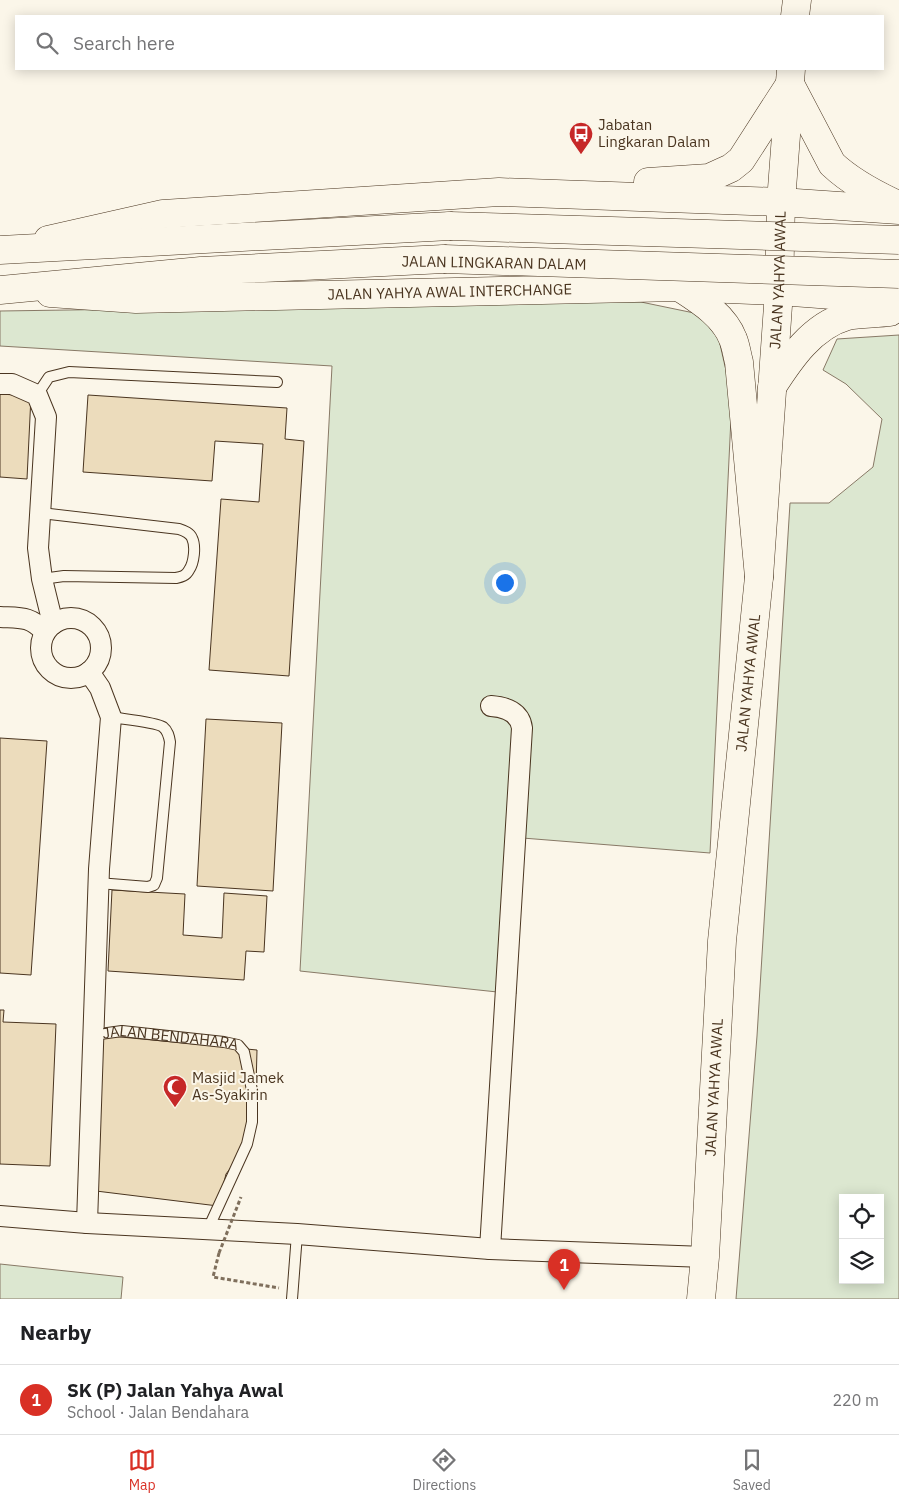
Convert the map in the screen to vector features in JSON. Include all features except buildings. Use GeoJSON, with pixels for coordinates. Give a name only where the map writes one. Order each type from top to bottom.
{"type":"FeatureCollection","features":[{"type":"Feature","properties":{"kind":"main road"},"geometry":{"type":"LineString","coordinates":[[795,15],[796,0]]}},
{"type":"Feature","properties":{"kind":"main road"},"geometry":{"type":"LineString","coordinates":[[3,249],[163,214],[709,178],[731,168],[741,160],[791,77]]}},
{"type":"Feature","properties":{"kind":"main road"},"geometry":{"type":"LineString","coordinates":[[791,77],[832,164],[842,174],[870,192],[899,206]]}},
{"type":"Feature","properties":{"kind":"main road","name":"JALAN YAHYA AWAL"},"geometry":{"type":"LineString","coordinates":[[701,1299],[705,1257],[722,941],[759,577],[779,291],[781,202],[791,77]]}},
{"type":"Feature","properties":{"kind":"main road"},"geometry":{"type":"LineString","coordinates":[[499,192],[781,202],[899,210]]}},
{"type":"Feature","properties":{"kind":"main road"},"geometry":{"type":"LineString","coordinates":[[857,207],[840,216],[833,226],[829,245],[830,260],[838,276],[848,287],[869,298]]}},
{"type":"Feature","properties":{"kind":"main road"},"geometry":{"type":"LineString","coordinates":[[3,249],[450,226],[899,240]]}},
{"type":"Feature","properties":{"kind":"main road","name":"JALAN LINGKARAN DALAM"},"geometry":{"type":"LineString","coordinates":[[0,290],[201,271],[444,259],[899,274]]}},
{"type":"Feature","properties":{"kind":"main road"},"geometry":{"type":"LineString","coordinates":[[678,287],[703,303],[720,319],[733,338],[739,362],[759,577]]}},
{"type":"Feature","properties":{"kind":"main road","name":"JALAN YAHYA AWAL INTERCHANGE"},"geometry":{"type":"LineString","coordinates":[[0,290],[136,299],[678,287],[779,291],[899,300]]}},
{"type":"Feature","properties":{"kind":"main road"},"geometry":{"type":"LineString","coordinates":[[772,387],[790,360],[808,340],[828,324],[847,316],[899,312]]}},
{"type":"Feature","properties":{"kind":"street"},"geometry":{"type":"LineString","coordinates":[[0,384],[12,384],[37,395],[46,417],[38,548],[49,628]]}},
{"type":"Feature","properties":{"kind":"street"},"geometry":{"type":"LineString","coordinates":[[0,617],[21,618],[49,628]]}},
{"type":"Feature","properties":{"kind":"street"},"geometry":{"type":"LineString","coordinates":[[72,618],[83,620],[92,626],[99,639],[100,654],[96,664],[89,672],[80,677],[70,678],[60,676],[51,670],[44,662],[41,652],[41,642],[49,628],[62,619],[72,618]]}},
{"type":"Feature","properties":{"kind":"street"},"geometry":{"type":"LineString","coordinates":[[89,672],[100,688],[111,718],[98,883],[93,1035]]}},
{"type":"Feature","properties":{"kind":"street"},"geometry":{"type":"LineString","coordinates":[[490,1249],[522,728],[519,717],[511,711],[502,707],[491,706]]}},
{"type":"Feature","properties":{"kind":"street","name":"JALAN BENDAHARA"},"geometry":{"type":"LineString","coordinates":[[87,1223],[93,1035]]}},
{"type":"Feature","properties":{"kind":"street"},"geometry":{"type":"LineString","coordinates":[[0,1216],[87,1223],[297,1234],[490,1249],[705,1257]]}},
{"type":"Feature","properties":{"kind":"lane"},"geometry":{"type":"LineString","coordinates":[[37,395],[49,377],[69,372],[277,382]]}},
{"type":"Feature","properties":{"kind":"lane"},"geometry":{"type":"LineString","coordinates":[[41,513],[180,529],[187,532],[193,539],[194,547],[192,564],[189,571],[183,576],[176,578],[64,576],[42,579]]}},
{"type":"Feature","properties":{"kind":"lane"},"geometry":{"type":"LineString","coordinates":[[98,883],[148,887],[154,885],[157,878],[170,742],[164,727],[156,724],[111,718]]}},
{"type":"Feature","properties":{"kind":"lane","name":"JALAN BENDAHARA"},"geometry":{"type":"LineString","coordinates":[[93,1035],[122,1031],[224,1042],[238,1045],[244,1052],[252,1090],[252,1122],[247,1144],[208,1229]]}},
{"type":"Feature","properties":{"kind":"lane"},"geometry":{"type":"LineString","coordinates":[[294,1297],[297,1234]]}},
{"type":"Feature","properties":{"kind":"path"},"geometry":{"type":"LineString","coordinates":[[241,1197],[219,1253],[213,1277],[294,1297]]}},
{"type":"Feature","properties":{"kind":"green space"},"geometry":{"type":"Polygon","coordinates":[[[527,300],[641,302],[699,314],[719,340],[732,397],[710,853],[510,837],[516,994],[300,971],[332,366],[0,346],[0,311],[342,306],[527,300]]]}},
{"type":"Feature","properties":{"kind":"green space"},"geometry":{"type":"Polygon","coordinates":[[[899,335],[899,1299],[736,1299],[757,1036],[790,503],[829,503],[873,467],[882,419],[846,384],[823,370],[837,339],[899,335]]]}},
{"type":"Feature","properties":{"kind":"green space"},"geometry":{"type":"Polygon","coordinates":[[[0,1264],[123,1277],[121,1299],[0,1299],[0,1264]]]}},
{"type":"Feature","properties":{"kind":"place","name":"Jabatan Lingkaran Dalam"},"geometry":{"type":"Point","coordinates":[581,155]}},
{"type":"Feature","properties":{"kind":"place","name":"Masjid Jamek As-Syakirin"},"geometry":{"type":"Point","coordinates":[175,1108]}},
{"type":"Feature","properties":{"kind":"place","name":"SK (P) Jalan Yahya Awal"},"geometry":{"type":"Point","coordinates":[564,1290]}}]}
